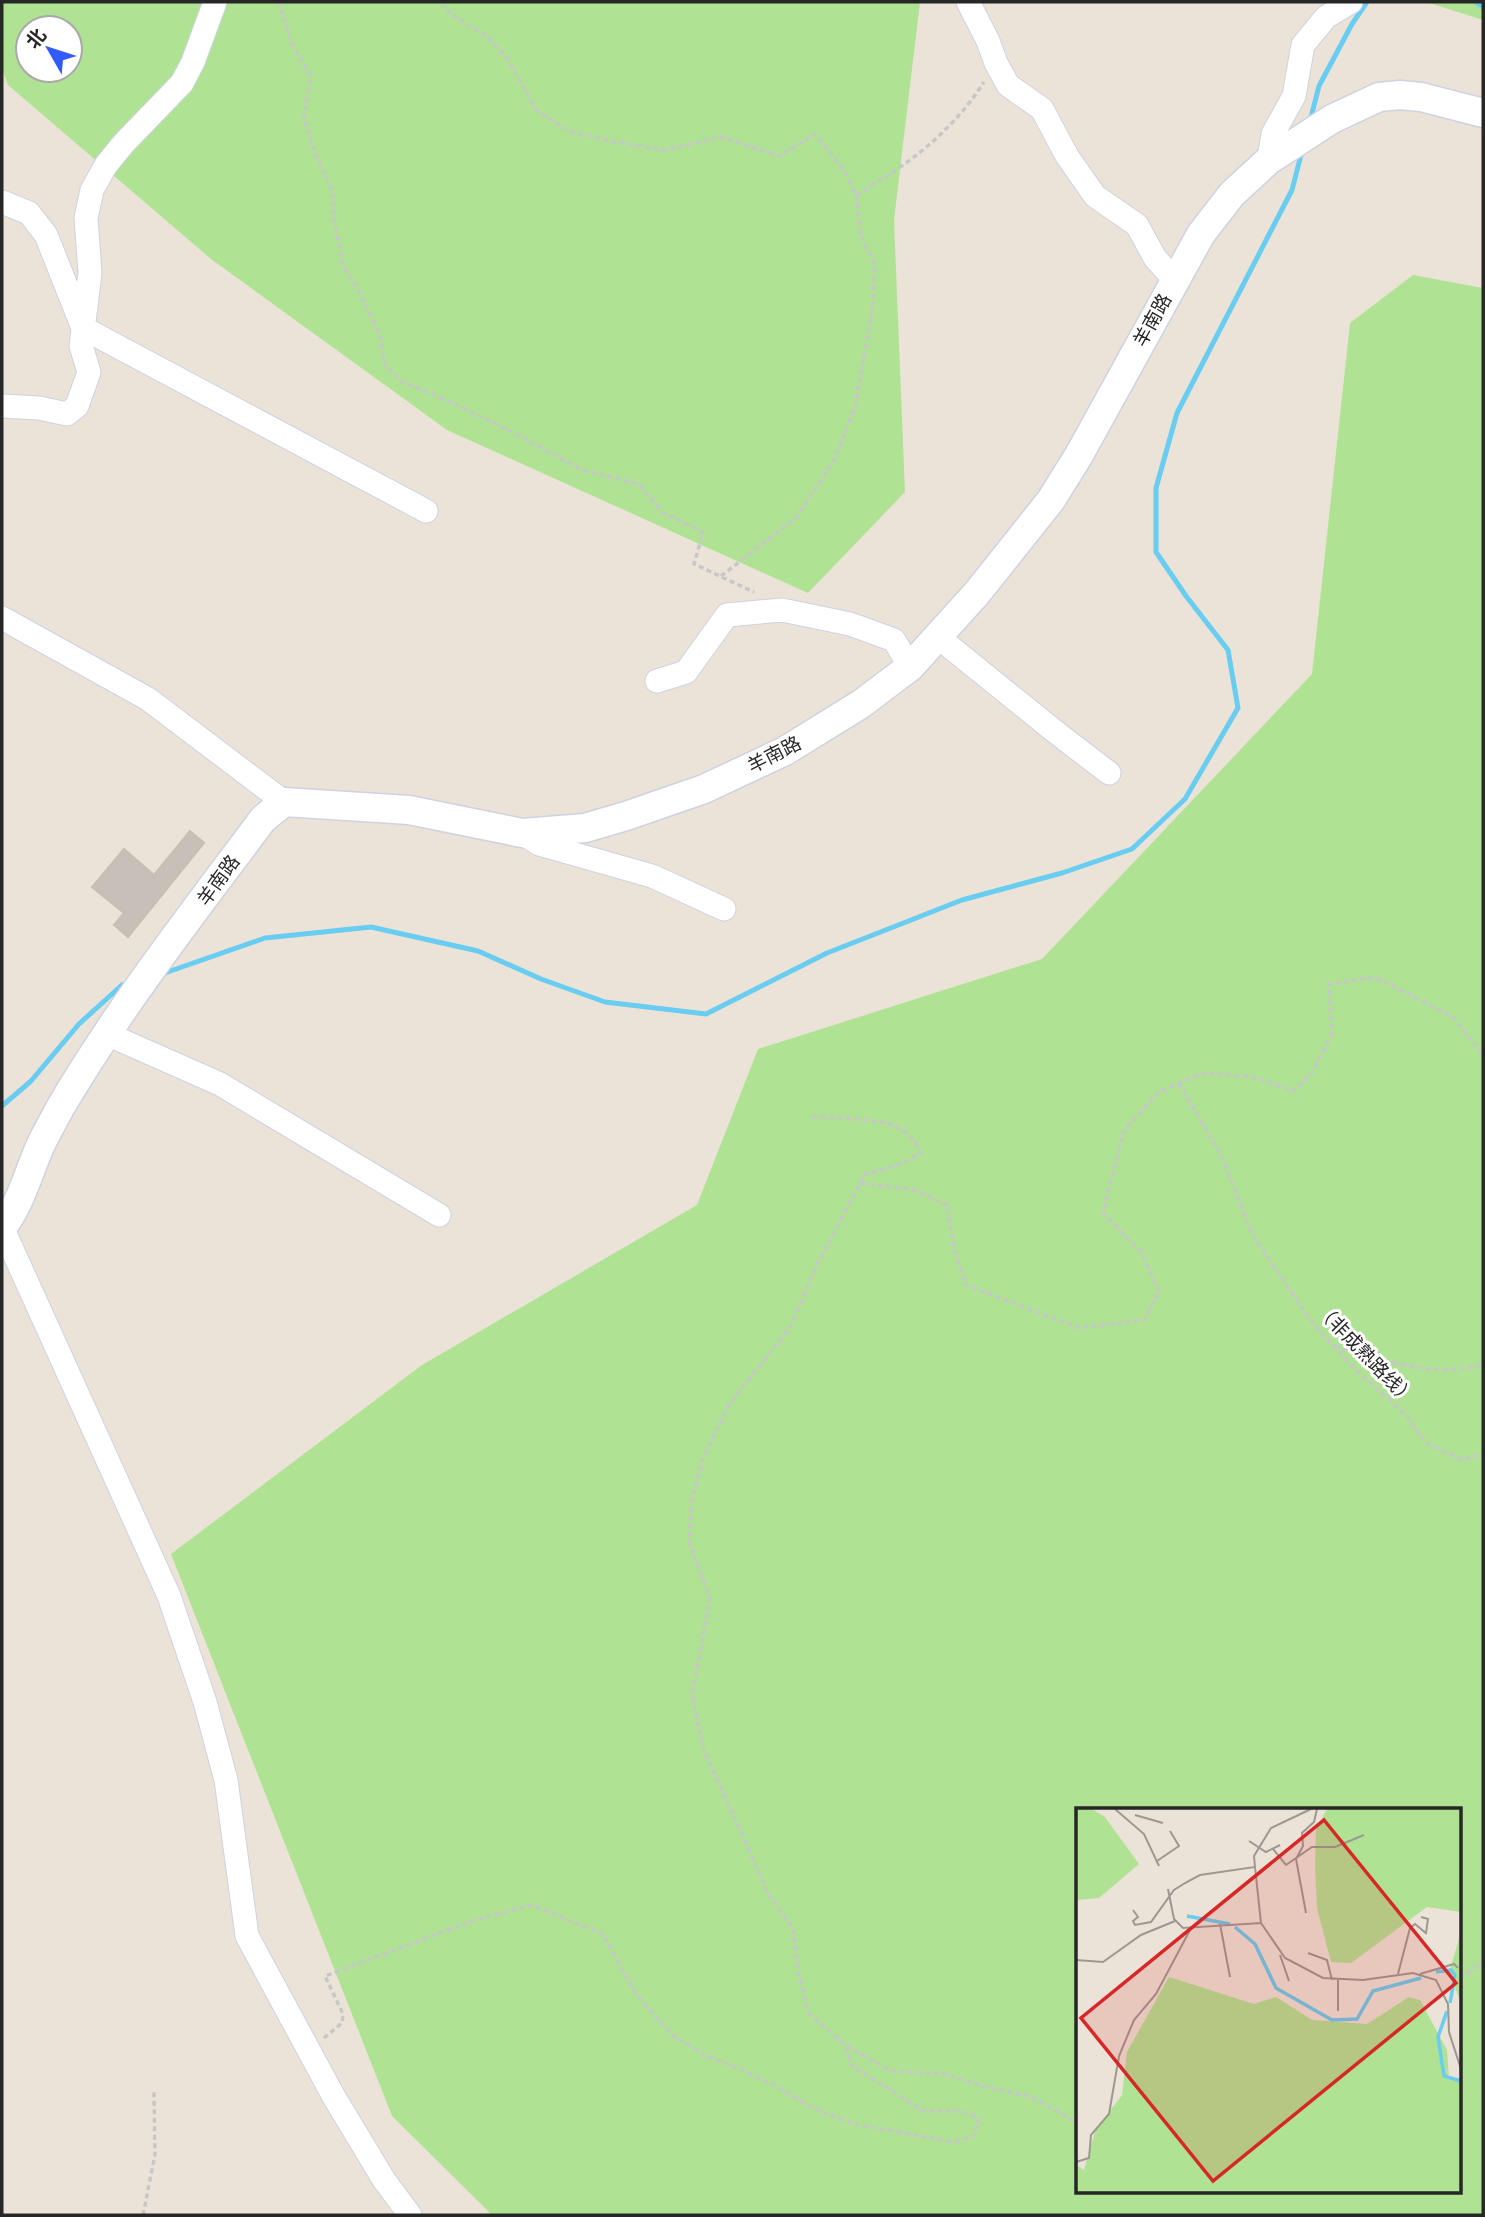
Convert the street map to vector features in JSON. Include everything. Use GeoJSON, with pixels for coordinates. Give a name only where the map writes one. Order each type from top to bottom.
{"type":"FeatureCollection","features":[{"type":"Feature","properties":{"kind":"street"},"geometry":{"type":"LineString","coordinates":[[2,407],[39,408],[67,414],[77,406],[89,372],[81,346],[90,273],[86,218],[92,190],[106,165],[124,143],[182,83],[193,62],[215,2]]}},
{"type":"Feature","properties":{"kind":"street"},"geometry":{"type":"LineString","coordinates":[[968,2],[1008,85],[1042,109],[1067,156],[1095,196],[1137,225],[1155,258],[1174,279]]}},
{"type":"Feature","properties":{"kind":"street"},"geometry":{"type":"LineString","coordinates":[[1273,158],[1273,134],[1294,96],[1303,45],[1318,13],[1326,17],[1351,2]]}},
{"type":"Feature","properties":{"kind":"street","name":"羊南路"},"geometry":{"type":"LineString","coordinates":[[2,1228],[20,1198],[38,1151],[60,1109],[107,1034],[263,819],[284,802],[409,810],[522,832],[585,828],[704,789],[785,751],[861,704],[910,667],[977,593],[1051,500],[1079,455],[1201,234],[1224,204],[1273,158],[1322,125],[1379,97],[1400,95],[1452,104],[1483,113]]}},
{"type":"Feature","properties":{"kind":"street"},"geometry":{"type":"LineString","coordinates":[[2,202],[29,213],[46,235],[83,328],[426,511]]}},
{"type":"Feature","properties":{"kind":"street"},"geometry":{"type":"LineString","coordinates":[[657,681],[686,672],[727,615],[782,610],[850,624],[894,640],[910,667]]}},
{"type":"Feature","properties":{"kind":"street"},"geometry":{"type":"LineString","coordinates":[[2,618],[148,699],[284,802]]}},
{"type":"Feature","properties":{"kind":"street"},"geometry":{"type":"LineString","coordinates":[[938,637],[1109,773]]}},
{"type":"Feature","properties":{"kind":"street"},"geometry":{"type":"LineString","coordinates":[[522,832],[539,844],[652,876],[724,909]]}},
{"type":"Feature","properties":{"kind":"street"},"geometry":{"type":"LineString","coordinates":[[107,1034],[220,1084],[439,1215]]}},
{"type":"Feature","properties":{"kind":"street"},"geometry":{"type":"LineString","coordinates":[[2,1228],[169,1596],[205,1702],[226,1780],[247,1936],[334,2097],[384,2180],[410,2215]]}},
{"type":"Feature","properties":{"kind":"path"},"geometry":{"type":"LineString","coordinates":[[279,2],[292,42],[311,78],[304,116],[315,153],[332,190],[334,220],[343,266],[358,289],[380,337],[385,365],[401,381],[453,403],[582,470],[639,484],[663,513],[704,532],[694,564],[750,589],[782,610]]}},
{"type":"Feature","properties":{"kind":"path"},"geometry":{"type":"LineString","coordinates":[[442,2],[450,14],[488,37],[509,61],[536,110],[571,132],[664,150],[722,137],[779,156],[815,134],[845,172],[856,195],[861,236],[875,264],[872,312],[855,407],[835,459],[796,518],[721,576]]}},
{"type":"Feature","properties":{"kind":"path"},"geometry":{"type":"LineString","coordinates":[[856,195],[941,136],[974,98],[996,63]]}},
{"type":"Feature","properties":{"kind":"path"},"geometry":{"type":"LineString","coordinates":[[861,1183],[915,1190],[947,1205],[954,1250],[966,1285],[1079,1328],[1144,1320],[1159,1291],[1141,1252],[1103,1213],[1124,1130],[1160,1091],[1204,1073],[1253,1077],[1294,1091],[1312,1072],[1332,1034],[1329,984],[1375,977],[1453,1017],[1483,1055]]}},
{"type":"Feature","properties":{"kind":"path","name":"（非成熟路线）"},"geometry":{"type":"LineString","coordinates":[[1179,1083],[1221,1155],[1252,1234],[1313,1324],[1355,1369],[1406,1415],[1426,1443],[1461,1460],[1483,1454]]}},
{"type":"Feature","properties":{"kind":"path"},"geometry":{"type":"LineString","coordinates":[[812,1117],[837,1117],[894,1125],[916,1142],[921,1153],[896,1166],[865,1174],[816,1267],[790,1328],[730,1403],[703,1459],[691,1503],[690,1545],[710,1598],[692,1694],[704,1748],[769,1895],[793,1928],[799,1975],[809,2014],[845,2045],[891,2071],[945,2074],[985,2087],[1029,2096],[1076,2121]]}},
{"type":"Feature","properties":{"kind":"path"},"geometry":{"type":"LineString","coordinates":[[1334,1346],[1397,1363],[1448,1371],[1483,1364]]}},
{"type":"Feature","properties":{"kind":"path"},"geometry":{"type":"LineString","coordinates":[[308,2050],[342,2023],[343,2014],[325,1976],[475,1920],[531,1905],[603,1934],[636,1994],[672,2035],[709,2057],[778,2087],[813,2108],[854,2124],[954,2142],[974,2136],[979,2118],[962,2111],[923,2111],[851,2065],[845,2045]]}},
{"type":"Feature","properties":{"kind":"path"},"geometry":{"type":"LineString","coordinates":[[1460,1978],[1483,1962]]}},
{"type":"Feature","properties":{"kind":"path"},"geometry":{"type":"LineString","coordinates":[[144,2215],[155,2155],[154,2092]]}},
{"type":"Feature","properties":{"kind":"green space"},"geometry":{"type":"Polygon","coordinates":[[[2,2],[920,2],[894,220],[905,492],[808,593],[447,430],[211,259],[8,85],[2,69],[2,2]]]}},
{"type":"Feature","properties":{"kind":"green space"},"geometry":{"type":"Polygon","coordinates":[[[1426,2],[1483,2],[1483,20],[1426,2]]]}},
{"type":"Feature","properties":{"kind":"green space"},"geometry":{"type":"Polygon","coordinates":[[[1413,275],[1483,288],[1483,2215],[492,2215],[392,2116],[171,1554],[422,1365],[697,1205],[758,1049],[1042,959],[1312,674],[1350,323],[1413,275]]]}},
{"type":"Feature","properties":{"kind":"building"},"geometry":{"type":"Polygon","coordinates":[[[190,831],[204,843],[128,937],[114,925],[124,913],[92,887],[124,849],[154,875],[190,831]]]}},
{"type":"Feature","properties":{"kind":"waterway"},"geometry":{"type":"LineString","coordinates":[[1310,121],[1319,86],[1352,24],[1367,2]]}},
{"type":"Feature","properties":{"kind":"waterway"},"geometry":{"type":"LineString","coordinates":[[1476,2],[1483,7]]}},
{"type":"Feature","properties":{"kind":"waterway"},"geometry":{"type":"LineString","coordinates":[[159,975],[265,938],[371,927],[478,951],[541,979],[605,1002],[706,1014],[827,953],[962,900],[1062,873],[1132,849],[1185,799],[1238,708],[1228,650],[1156,552],[1156,488],[1177,413],[1292,190],[1302,151]]}},
{"type":"Feature","properties":{"kind":"waterway"},"geometry":{"type":"LineString","coordinates":[[2,1106],[31,1081],[79,1024],[122,985],[130,983]]}}]}
